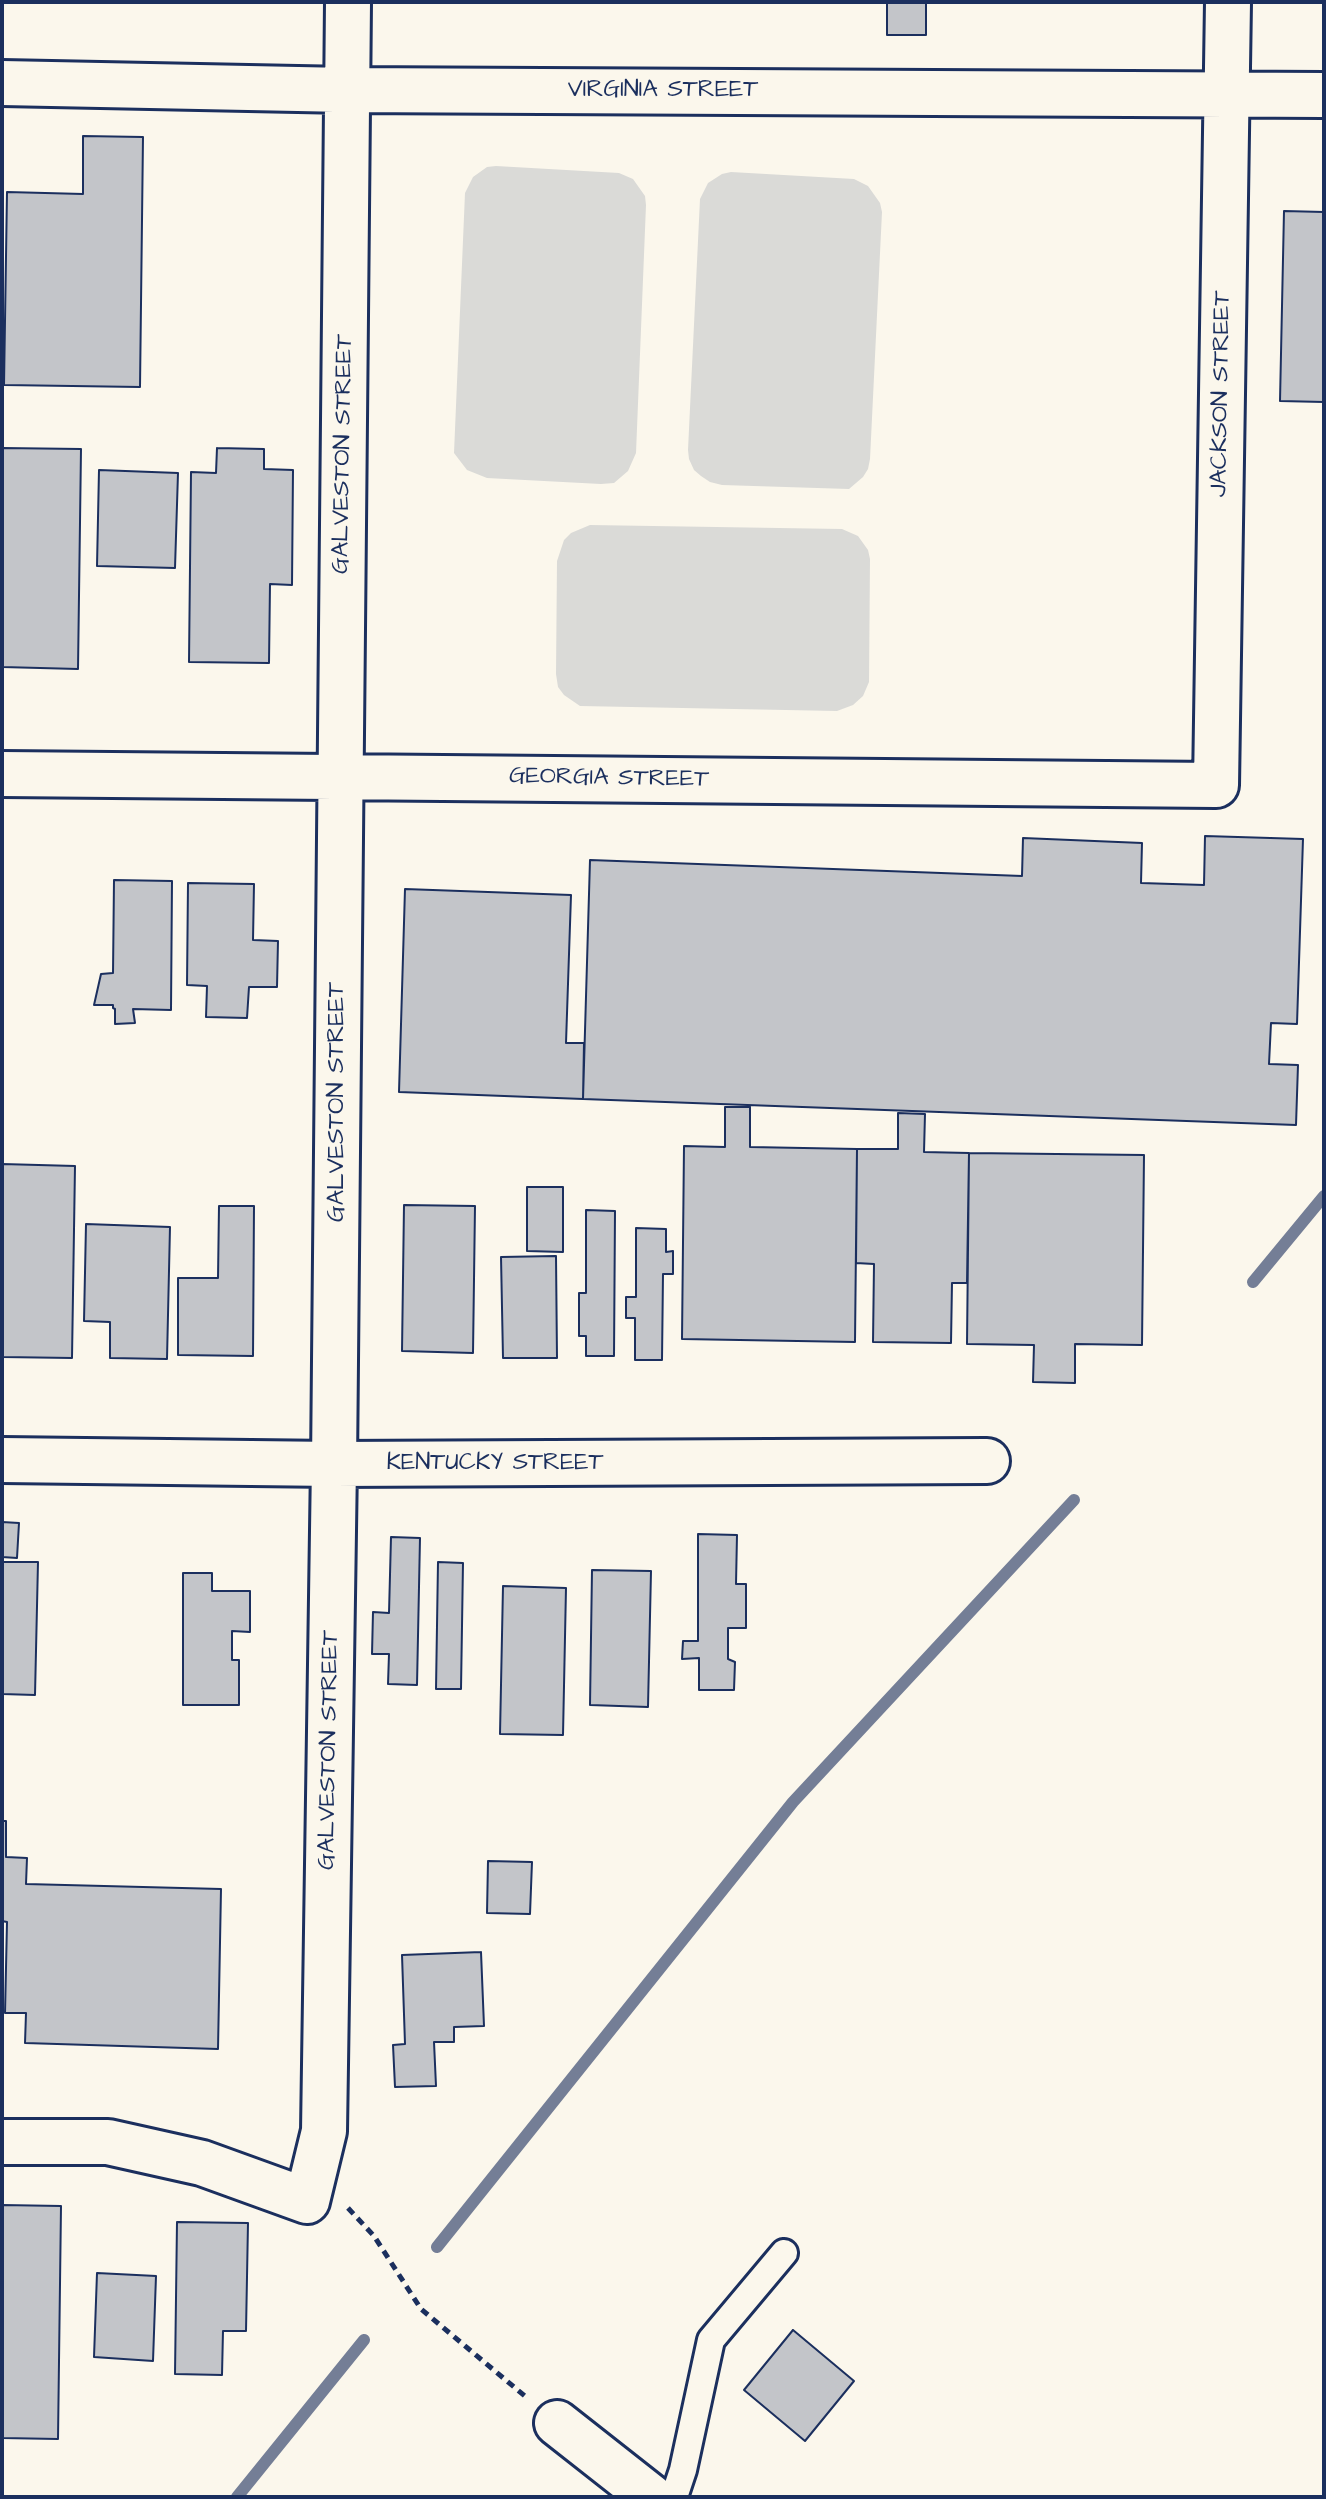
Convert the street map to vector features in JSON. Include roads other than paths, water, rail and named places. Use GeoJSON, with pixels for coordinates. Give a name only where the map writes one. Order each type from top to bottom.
{"type":"FeatureCollection","features":[{"type":"Feature","properties":{"kind":"street","name":"GALVESTON STREET"},"geometry":{"type":"LineString","coordinates":[[2,2142],[108,2142],[202,2163],[307,2201],[324,2131],[334,1464],[348,2]]}},
{"type":"Feature","properties":{"kind":"street","name":"JACKSON STREET"},"geometry":{"type":"LineString","coordinates":[[1216,785],[1228,2]]}},
{"type":"Feature","properties":{"kind":"street","name":"VIRGINIA STREET"},"geometry":{"type":"LineString","coordinates":[[2,83],[347,90],[1324,95]]}},
{"type":"Feature","properties":{"kind":"street","name":"GEORGIA STREET"},"geometry":{"type":"LineString","coordinates":[[2,774],[1216,785]]}},
{"type":"Feature","properties":{"kind":"street","name":"KENTUCKY STREET"},"geometry":{"type":"LineString","coordinates":[[2,1460],[334,1464],[987,1461]]}},
{"type":"Feature","properties":{"kind":"street"},"geometry":{"type":"LineString","coordinates":[[557,2423],[651,2497]]}},
{"type":"Feature","properties":{"kind":"lane"},"geometry":{"type":"LineString","coordinates":[[674,2497],[683,2470],[711,2340],[784,2253]]}},
{"type":"Feature","properties":{"kind":"waterway"},"geometry":{"type":"LineString","coordinates":[[1253,1282],[1324,1196]]}},
{"type":"Feature","properties":{"kind":"waterway"},"geometry":{"type":"LineString","coordinates":[[437,2247],[793,1802],[1074,1500]]}},
{"type":"Feature","properties":{"kind":"waterway"},"geometry":{"type":"LineString","coordinates":[[237,2497],[364,2340]]}}]}
